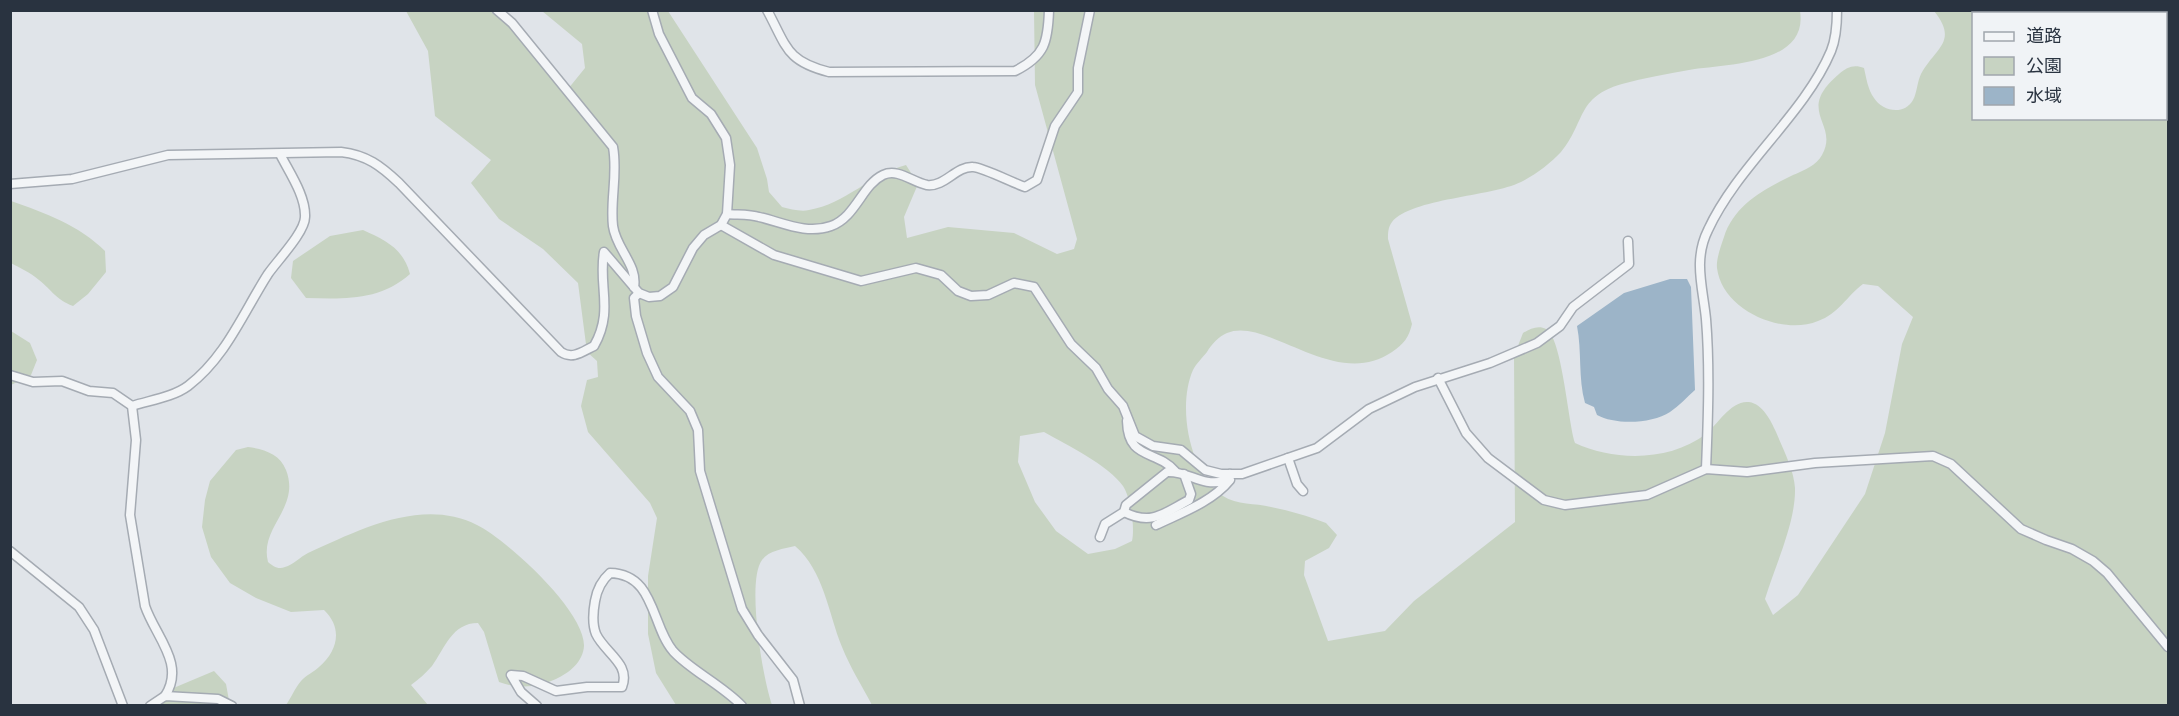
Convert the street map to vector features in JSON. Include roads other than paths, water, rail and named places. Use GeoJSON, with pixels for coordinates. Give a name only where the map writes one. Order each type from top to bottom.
{"type":"FeatureCollection","features":[{"type":"Feature","properties":{"kind":"street"},"geometry":{"type":"LineString","coordinates":[[497,10],[512,23],[614,147],[617,167],[614,228],[636,276],[637,290],[634,298],[636,316],[646,352],[658,377],[690,411],[698,430],[700,471],[742,609],[758,635],[793,680],[800,705]]}},
{"type":"Feature","properties":{"kind":"street"},"geometry":{"type":"LineString","coordinates":[[10,184],[72,180],[168,155],[341,152],[360,154],[379,164],[567,356],[594,345],[600,336],[604,319],[605,285],[602,264],[604,252],[637,290],[649,297],[660,296],[674,287],[693,248],[704,235],[722,225],[727,214],[730,165],[726,138],[711,114],[692,98],[658,34],[652,10]]}},
{"type":"Feature","properties":{"kind":"street"},"geometry":{"type":"LineString","coordinates":[[767,10],[791,54],[805,65],[829,72],[1015,71],[1031,63],[1048,39],[1048,10]]}},
{"type":"Feature","properties":{"kind":"street"},"geometry":{"type":"LineString","coordinates":[[727,214],[759,216],[787,227],[815,229],[831,226],[853,211],[883,175],[896,173],[928,185],[943,182],[958,172],[973,167],[1024,187],[1037,180],[1055,126],[1078,92],[1078,68],[1090,10]]}},
{"type":"Feature","properties":{"kind":"street"},"geometry":{"type":"LineString","coordinates":[[1706,469],[1706,319],[1699,268],[1701,248],[1707,231],[1735,183],[1770,141],[1817,77],[1832,49],[1838,10]]}},
{"type":"Feature","properties":{"kind":"street"},"geometry":{"type":"LineString","coordinates":[[132,406],[175,393],[208,368],[240,325],[268,276],[299,231],[305,220],[305,207],[280,153]]}},
{"type":"Feature","properties":{"kind":"street"},"geometry":{"type":"LineString","coordinates":[[722,225],[774,255],[861,281],[916,268],[941,275],[958,291],[971,297],[988,295],[1014,283],[1034,286],[1071,344],[1096,368],[1126,415],[1135,436],[1153,446],[1181,450],[1205,470],[1230,474],[1242,474],[1317,448],[1368,409],[1438,378],[1490,363],[1537,343],[1560,327],[1574,307],[1629,264],[1628,241]]}},
{"type":"Feature","properties":{"kind":"street"},"geometry":{"type":"LineString","coordinates":[[10,375],[33,382],[62,381],[89,391],[113,393],[132,406],[136,440],[130,515],[145,606],[169,651],[173,685],[165,696],[150,705]]}},
{"type":"Feature","properties":{"kind":"street"},"geometry":{"type":"LineString","coordinates":[[1438,378],[1466,433],[1480,450],[1544,500],[1565,505],[1647,495],[1706,469],[1747,472],[1815,463],[1933,456],[1951,464],[2022,529],[2072,549],[2101,567],[2169,647]]}},
{"type":"Feature","properties":{"kind":"street"},"geometry":{"type":"LineString","coordinates":[[1124,512],[1136,518],[1151,519],[1190,500],[1191,494],[1180,473],[1169,464],[1134,448],[1127,434],[1126,415]]}},
{"type":"Feature","properties":{"kind":"street"},"geometry":{"type":"LineString","coordinates":[[1288,458],[1297,484],[1303,491]]}},
{"type":"Feature","properties":{"kind":"street"},"geometry":{"type":"LineString","coordinates":[[1100,537],[1105,524],[1124,512],[1126,505],[1154,480],[1167,472],[1180,473],[1205,483],[1225,481],[1230,474]]}},
{"type":"Feature","properties":{"kind":"street"},"geometry":{"type":"LineString","coordinates":[[1156,525],[1199,504],[1223,489],[1230,480],[1230,474]]}},
{"type":"Feature","properties":{"kind":"street"},"geometry":{"type":"LineString","coordinates":[[10,551],[79,607],[94,630],[123,705]]}},
{"type":"Feature","properties":{"kind":"street"},"geometry":{"type":"LineString","coordinates":[[537,705],[521,692],[510,675],[523,676],[556,691],[587,687],[622,687],[626,678],[621,665],[599,640],[593,620],[597,588],[610,573],[632,578],[649,599],[664,636],[675,653],[742,705]]}},
{"type":"Feature","properties":{"kind":"street"},"geometry":{"type":"LineString","coordinates":[[165,696],[218,699],[232,705]]}},
{"type":"Feature","properties":{"kind":"water"},"geometry":{"type":"Polygon","coordinates":[[[1670,279],[1687,279],[1691,287],[1695,390],[1670,412],[1654,419],[1623,422],[1597,415],[1594,407],[1585,403],[1577,326],[1624,293],[1670,279]]]}}]}
